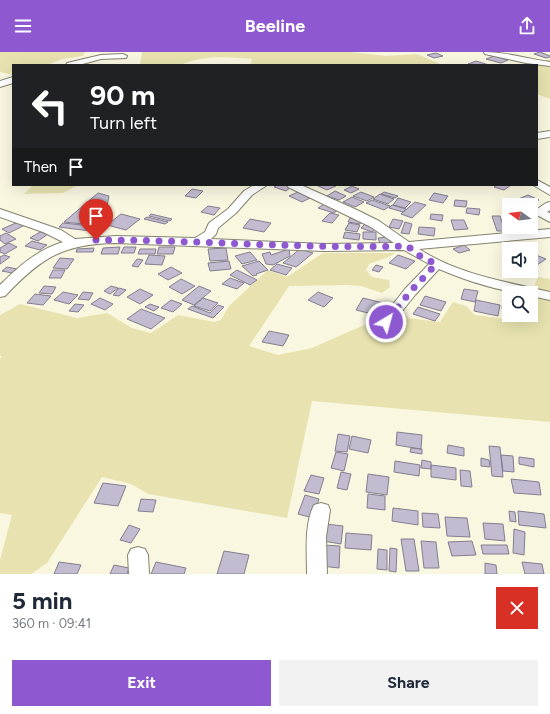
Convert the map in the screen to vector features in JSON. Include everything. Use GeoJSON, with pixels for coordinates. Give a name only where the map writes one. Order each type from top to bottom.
{"type":"FeatureCollection","features":[{"type":"Feature","properties":{"kind":"street"},"geometry":{"type":"LineString","coordinates":[[488,52],[526,61],[550,64]]}},
{"type":"Feature","properties":{"kind":"street"},"geometry":{"type":"LineString","coordinates":[[74,64],[101,57],[123,56]]}},
{"type":"Feature","properties":{"kind":"street"},"geometry":{"type":"LineString","coordinates":[[0,84],[12,80]]}},
{"type":"Feature","properties":{"kind":"street"},"geometry":{"type":"LineString","coordinates":[[538,136],[550,134]]}},
{"type":"Feature","properties":{"kind":"street"},"geometry":{"type":"LineString","coordinates":[[538,184],[550,192]]}},
{"type":"Feature","properties":{"kind":"street"},"geometry":{"type":"LineString","coordinates":[[198,242],[210,234],[213,226],[232,211],[248,193],[260,186]]}},
{"type":"Feature","properties":{"kind":"street"},"geometry":{"type":"LineString","coordinates":[[294,186],[376,224],[408,246],[416,254],[436,264],[486,282],[550,296]]}},
{"type":"Feature","properties":{"kind":"street"},"geometry":{"type":"LineString","coordinates":[[550,205],[539,212],[550,218]]}},
{"type":"Feature","properties":{"kind":"street"},"geometry":{"type":"LineString","coordinates":[[0,212],[8,217],[55,232],[67,238],[73,244]]}},
{"type":"Feature","properties":{"kind":"street"},"geometry":{"type":"LineString","coordinates":[[0,293],[34,259],[48,252],[73,244],[96,240],[198,242],[348,248],[408,246],[550,233]]}},
{"type":"Feature","properties":{"kind":"street"},"geometry":{"type":"LineString","coordinates":[[386,322],[410,292],[436,264]]}},
{"type":"Feature","properties":{"kind":"street"},"geometry":{"type":"LineString","coordinates":[[317,574],[316,537],[322,510]]}},
{"type":"Feature","properties":{"kind":"shaded area"},"geometry":{"type":"Polygon","coordinates":[[[0,52],[85,53],[82,56],[62,59],[50,64],[12,64],[12,75],[0,72],[0,52]]]}},
{"type":"Feature","properties":{"kind":"shaded area"},"geometry":{"type":"Polygon","coordinates":[[[142,52],[351,52],[386,56],[417,54],[440,64],[250,64],[252,59],[226,57],[200,59],[183,64],[140,64],[142,52]]]}},
{"type":"Feature","properties":{"kind":"shaded area"},"geometry":{"type":"Polygon","coordinates":[[[550,59],[550,99],[538,94],[538,64],[550,59]]]}},
{"type":"Feature","properties":{"kind":"shaded area"},"geometry":{"type":"Polygon","coordinates":[[[32,186],[76,186],[63,193],[24,194],[32,186]]]}},
{"type":"Feature","properties":{"kind":"shaded area"},"geometry":{"type":"Polygon","coordinates":[[[323,253],[395,253],[389,257],[369,264],[366,270],[372,277],[389,280],[390,287],[382,293],[361,286],[289,286],[249,346],[278,355],[312,348],[380,318],[394,301],[408,318],[440,322],[453,302],[466,306],[475,315],[502,319],[502,322],[538,322],[538,286],[534,286],[538,277],[550,279],[550,422],[312,401],[287,518],[148,494],[131,484],[102,477],[47,563],[31,574],[0,574],[0,560],[12,515],[0,513],[0,359],[2,356],[0,356],[0,315],[20,304],[77,318],[107,313],[132,328],[151,333],[178,315],[214,322],[221,320],[229,306],[268,270],[287,277],[323,253]]]}},
{"type":"Feature","properties":{"kind":"building"},"geometry":{"type":"Polygon","coordinates":[[[540,52],[550,57],[546,58],[534,54],[540,52]]]}},
{"type":"Feature","properties":{"kind":"building"},"geometry":{"type":"Polygon","coordinates":[[[436,53],[443,56],[434,58],[427,55],[436,53]]]}},
{"type":"Feature","properties":{"kind":"building"},"geometry":{"type":"Polygon","coordinates":[[[494,56],[508,60],[501,63],[486,59],[494,56]]]}},
{"type":"Feature","properties":{"kind":"building"},"geometry":{"type":"Polygon","coordinates":[[[476,61],[486,64],[468,64],[476,61]]]}},
{"type":"Feature","properties":{"kind":"building"},"geometry":{"type":"Polygon","coordinates":[[[288,186],[291,187],[286,191],[274,187],[288,186]]]}},
{"type":"Feature","properties":{"kind":"building"},"geometry":{"type":"Polygon","coordinates":[[[318,186],[336,186],[327,190],[318,186]]]}},
{"type":"Feature","properties":{"kind":"building"},"geometry":{"type":"Polygon","coordinates":[[[352,186],[359,189],[351,193],[344,190],[352,186]]]}},
{"type":"Feature","properties":{"kind":"building"},"geometry":{"type":"Polygon","coordinates":[[[496,186],[510,186],[504,190],[494,187],[496,186]]]}},
{"type":"Feature","properties":{"kind":"building"},"geometry":{"type":"Polygon","coordinates":[[[192,189],[203,191],[196,198],[185,196],[192,189]]]}},
{"type":"Feature","properties":{"kind":"building"},"geometry":{"type":"Polygon","coordinates":[[[335,191],[346,196],[339,200],[327,196],[335,191]]]}},
{"type":"Feature","properties":{"kind":"building"},"geometry":{"type":"Polygon","coordinates":[[[298,192],[312,197],[302,202],[289,196],[298,192]]]}},
{"type":"Feature","properties":{"kind":"building"},"geometry":{"type":"Polygon","coordinates":[[[361,192],[374,197],[367,201],[353,196],[361,192]]]}},
{"type":"Feature","properties":{"kind":"building"},"geometry":{"type":"Polygon","coordinates":[[[384,192],[398,196],[395,198],[381,194],[384,192]]]}},
{"type":"Feature","properties":{"kind":"building"},"geometry":{"type":"Polygon","coordinates":[[[98,193],[109,196],[103,226],[64,222],[98,193]]]}},
{"type":"Feature","properties":{"kind":"building"},"geometry":{"type":"Polygon","coordinates":[[[434,193],[448,196],[443,203],[429,200],[434,193]]]}},
{"type":"Feature","properties":{"kind":"building"},"geometry":{"type":"Polygon","coordinates":[[[380,194],[394,199],[388,204],[373,199],[380,194]]]}},
{"type":"Feature","properties":{"kind":"building"},"geometry":{"type":"Polygon","coordinates":[[[528,195],[535,198],[521,198],[528,195]]]}},
{"type":"Feature","properties":{"kind":"building"},"geometry":{"type":"Polygon","coordinates":[[[352,197],[364,202],[355,207],[343,202],[352,197]]]}},
{"type":"Feature","properties":{"kind":"building"},"geometry":{"type":"Polygon","coordinates":[[[398,198],[411,202],[405,208],[393,205],[398,198]]]}},
{"type":"Feature","properties":{"kind":"building"},"geometry":{"type":"Polygon","coordinates":[[[372,200],[390,206],[384,210],[366,203],[372,200]]]}},
{"type":"Feature","properties":{"kind":"building"},"geometry":{"type":"Polygon","coordinates":[[[455,200],[467,201],[466,207],[454,206],[455,200]]]}},
{"type":"Feature","properties":{"kind":"building"},"geometry":{"type":"Polygon","coordinates":[[[415,202],[426,205],[412,218],[401,214],[415,202]]]}},
{"type":"Feature","properties":{"kind":"building"},"geometry":{"type":"Polygon","coordinates":[[[324,204],[339,209],[334,213],[318,208],[324,204]]]}},
{"type":"Feature","properties":{"kind":"building"},"geometry":{"type":"Polygon","coordinates":[[[392,205],[406,209],[403,212],[389,208],[392,205]]]}},
{"type":"Feature","properties":{"kind":"building"},"geometry":{"type":"Polygon","coordinates":[[[208,206],[220,208],[214,215],[201,212],[208,206]]]}},
{"type":"Feature","properties":{"kind":"building"},"geometry":{"type":"Polygon","coordinates":[[[467,208],[480,209],[479,215],[466,213],[467,208]]]}},
{"type":"Feature","properties":{"kind":"building"},"geometry":{"type":"Polygon","coordinates":[[[330,213],[339,215],[332,223],[322,221],[330,213]]]}},
{"type":"Feature","properties":{"kind":"building"},"geometry":{"type":"Polygon","coordinates":[[[121,214],[140,219],[126,230],[107,225],[121,214]]]}},
{"type":"Feature","properties":{"kind":"building"},"geometry":{"type":"Polygon","coordinates":[[[151,214],[172,219],[170,221],[149,216],[151,214]]]}},
{"type":"Feature","properties":{"kind":"building"},"geometry":{"type":"Polygon","coordinates":[[[431,214],[443,215],[442,221],[430,219],[431,214]]]}},
{"type":"Feature","properties":{"kind":"building"},"geometry":{"type":"Polygon","coordinates":[[[492,216],[500,216],[502,222],[502,231],[497,231],[492,216]]]}},
{"type":"Feature","properties":{"kind":"building"},"geometry":{"type":"Polygon","coordinates":[[[147,217],[168,222],[165,224],[144,219],[147,217]]]}},
{"type":"Feature","properties":{"kind":"building"},"geometry":{"type":"Polygon","coordinates":[[[350,218],[362,220],[360,224],[348,222],[350,218]]]}},
{"type":"Feature","properties":{"kind":"building"},"geometry":{"type":"Polygon","coordinates":[[[250,219],[271,223],[264,232],[243,228],[250,219]]]}},
{"type":"Feature","properties":{"kind":"building"},"geometry":{"type":"Polygon","coordinates":[[[393,219],[403,221],[399,229],[389,227],[393,219]]]}},
{"type":"Feature","properties":{"kind":"building"},"geometry":{"type":"Polygon","coordinates":[[[451,220],[464,220],[468,229],[454,230],[451,220]]]}},
{"type":"Feature","properties":{"kind":"building"},"geometry":{"type":"Polygon","coordinates":[[[18,222],[25,225],[9,233],[2,229],[18,222]]]}},
{"type":"Feature","properties":{"kind":"building"},"geometry":{"type":"Polygon","coordinates":[[[405,222],[412,224],[409,234],[401,233],[405,222]]]}},
{"type":"Feature","properties":{"kind":"building"},"geometry":{"type":"Polygon","coordinates":[[[63,223],[101,227],[98,232],[59,227],[63,223]]]}},
{"type":"Feature","properties":{"kind":"building"},"geometry":{"type":"Polygon","coordinates":[[[349,223],[360,225],[357,232],[345,230],[349,223]]]}},
{"type":"Feature","properties":{"kind":"building"},"geometry":{"type":"Polygon","coordinates":[[[366,223],[377,227],[372,232],[361,228],[366,223]]]}},
{"type":"Feature","properties":{"kind":"building"},"geometry":{"type":"Polygon","coordinates":[[[419,227],[435,228],[434,236],[418,234],[419,227]]]}},
{"type":"Feature","properties":{"kind":"building"},"geometry":{"type":"Polygon","coordinates":[[[40,232],[48,234],[38,241],[30,238],[40,232]]]}},
{"type":"Feature","properties":{"kind":"building"},"geometry":{"type":"Polygon","coordinates":[[[345,232],[360,234],[359,240],[343,238],[345,232]]]}},
{"type":"Feature","properties":{"kind":"building"},"geometry":{"type":"Polygon","coordinates":[[[363,232],[376,232],[376,240],[363,239],[363,232]]]}},
{"type":"Feature","properties":{"kind":"building"},"geometry":{"type":"Polygon","coordinates":[[[6,233],[16,239],[5,244],[0,240],[0,236],[6,233]]]}},
{"type":"Feature","properties":{"kind":"building"},"geometry":{"type":"Polygon","coordinates":[[[389,237],[391,244],[380,244],[378,238],[389,237]]]}},
{"type":"Feature","properties":{"kind":"building"},"geometry":{"type":"Polygon","coordinates":[[[32,241],[47,245],[40,250],[25,246],[32,241]]]}},
{"type":"Feature","properties":{"kind":"building"},"geometry":{"type":"Polygon","coordinates":[[[9,243],[17,247],[5,254],[0,252],[0,248],[9,243]]]}},
{"type":"Feature","properties":{"kind":"building"},"geometry":{"type":"Polygon","coordinates":[[[464,245],[470,250],[459,253],[453,249],[464,245]]]}},
{"type":"Feature","properties":{"kind":"building"},"geometry":{"type":"Polygon","coordinates":[[[120,247],[118,254],[101,254],[103,248],[120,247]]]}},
{"type":"Feature","properties":{"kind":"building"},"geometry":{"type":"Polygon","coordinates":[[[124,247],[136,247],[134,253],[121,253],[124,247]]]}},
{"type":"Feature","properties":{"kind":"building"},"geometry":{"type":"Polygon","coordinates":[[[159,247],[175,247],[173,254],[157,254],[159,247]]]}},
{"type":"Feature","properties":{"kind":"building"},"geometry":{"type":"Polygon","coordinates":[[[94,248],[93,252],[76,252],[77,249],[94,248]]]}},
{"type":"Feature","properties":{"kind":"building"},"geometry":{"type":"Polygon","coordinates":[[[226,248],[228,260],[210,261],[208,249],[226,248]]]}},
{"type":"Feature","properties":{"kind":"building"},"geometry":{"type":"Polygon","coordinates":[[[140,249],[156,249],[155,254],[138,254],[140,249]]]}},
{"type":"Feature","properties":{"kind":"building"},"geometry":{"type":"Polygon","coordinates":[[[289,249],[290,256],[273,265],[266,264],[262,254],[270,252],[271,255],[289,249]]]}},
{"type":"Feature","properties":{"kind":"building"},"geometry":{"type":"Polygon","coordinates":[[[300,249],[313,253],[296,267],[283,263],[300,249]]]}},
{"type":"Feature","properties":{"kind":"building"},"geometry":{"type":"Polygon","coordinates":[[[250,252],[257,260],[242,264],[235,256],[250,252]]]}},
{"type":"Feature","properties":{"kind":"building"},"geometry":{"type":"Polygon","coordinates":[[[4,255],[10,257],[0,264],[0,257],[4,255]]]}},
{"type":"Feature","properties":{"kind":"building"},"geometry":{"type":"Polygon","coordinates":[[[149,255],[165,256],[162,265],[145,264],[149,255]]]}},
{"type":"Feature","properties":{"kind":"building"},"geometry":{"type":"Polygon","coordinates":[[[398,255],[415,261],[406,269],[389,263],[398,255]]]}},
{"type":"Feature","properties":{"kind":"building"},"geometry":{"type":"Polygon","coordinates":[[[538,256],[546,259],[538,264],[538,256]]]}},
{"type":"Feature","properties":{"kind":"building"},"geometry":{"type":"Polygon","coordinates":[[[60,258],[74,259],[67,269],[53,268],[60,258]]]}},
{"type":"Feature","properties":{"kind":"building"},"geometry":{"type":"Polygon","coordinates":[[[137,259],[143,260],[138,267],[132,266],[137,259]]]}},
{"type":"Feature","properties":{"kind":"building"},"geometry":{"type":"Polygon","coordinates":[[[229,261],[231,269],[210,271],[208,263],[229,261]]]}},
{"type":"Feature","properties":{"kind":"building"},"geometry":{"type":"Polygon","coordinates":[[[259,261],[268,270],[256,274],[257,275],[253,276],[242,266],[259,261]]]}},
{"type":"Feature","properties":{"kind":"building"},"geometry":{"type":"Polygon","coordinates":[[[277,264],[292,268],[286,275],[270,270],[277,264]]]}},
{"type":"Feature","properties":{"kind":"building"},"geometry":{"type":"Polygon","coordinates":[[[376,265],[383,267],[379,272],[372,270],[376,265]]]}},
{"type":"Feature","properties":{"kind":"building"},"geometry":{"type":"Polygon","coordinates":[[[7,267],[17,269],[12,273],[2,271],[7,267]]]}},
{"type":"Feature","properties":{"kind":"building"},"geometry":{"type":"Polygon","coordinates":[[[171,267],[182,273],[168,280],[158,274],[171,267]]]}},
{"type":"Feature","properties":{"kind":"building"},"geometry":{"type":"Polygon","coordinates":[[[53,270],[65,270],[61,278],[49,278],[53,270]]]}},
{"type":"Feature","properties":{"kind":"building"},"geometry":{"type":"Polygon","coordinates":[[[237,270],[257,280],[250,285],[230,275],[237,270]]]}},
{"type":"Feature","properties":{"kind":"building"},"geometry":{"type":"Polygon","coordinates":[[[230,278],[244,283],[237,289],[222,284],[230,278]]]}},
{"type":"Feature","properties":{"kind":"building"},"geometry":{"type":"Polygon","coordinates":[[[181,279],[195,286],[182,294],[169,287],[181,279]]]}},
{"type":"Feature","properties":{"kind":"building"},"geometry":{"type":"Polygon","coordinates":[[[44,286],[56,287],[52,294],[39,293],[44,286]]]}},
{"type":"Feature","properties":{"kind":"building"},"geometry":{"type":"Polygon","coordinates":[[[111,286],[118,288],[110,294],[104,291],[111,286]]]}},
{"type":"Feature","properties":{"kind":"building"},"geometry":{"type":"Polygon","coordinates":[[[199,286],[211,291],[194,305],[182,300],[199,286]]]}},
{"type":"Feature","properties":{"kind":"building"},"geometry":{"type":"Polygon","coordinates":[[[119,288],[126,290],[119,296],[113,295],[119,288]]]}},
{"type":"Feature","properties":{"kind":"building"},"geometry":{"type":"Polygon","coordinates":[[[140,289],[153,295],[140,304],[127,297],[140,289]]]}},
{"type":"Feature","properties":{"kind":"building"},"geometry":{"type":"Polygon","coordinates":[[[464,289],[478,291],[475,302],[461,299],[464,289]]]}},
{"type":"Feature","properties":{"kind":"building"},"geometry":{"type":"Polygon","coordinates":[[[63,292],[78,295],[69,304],[54,300],[63,292]]]}},
{"type":"Feature","properties":{"kind":"building"},"geometry":{"type":"Polygon","coordinates":[[[83,292],[93,293],[89,300],[78,299],[83,292]]]}},
{"type":"Feature","properties":{"kind":"building"},"geometry":{"type":"Polygon","coordinates":[[[318,292],[333,298],[324,307],[308,300],[318,292]]]}},
{"type":"Feature","properties":{"kind":"building"},"geometry":{"type":"Polygon","coordinates":[[[35,294],[51,296],[43,305],[27,303],[35,294]]]}},
{"type":"Feature","properties":{"kind":"building"},"geometry":{"type":"Polygon","coordinates":[[[425,296],[446,302],[441,311],[420,305],[425,296]]]}},
{"type":"Feature","properties":{"kind":"building"},"geometry":{"type":"Polygon","coordinates":[[[100,298],[113,304],[105,310],[91,304],[100,298]]]}},
{"type":"Feature","properties":{"kind":"building"},"geometry":{"type":"Polygon","coordinates":[[[203,298],[218,303],[210,311],[194,306],[203,298]]]}},
{"type":"Feature","properties":{"kind":"building"},"geometry":{"type":"Polygon","coordinates":[[[363,298],[387,304],[380,316],[356,310],[363,298]]]}},
{"type":"Feature","properties":{"kind":"building"},"geometry":{"type":"Polygon","coordinates":[[[171,300],[182,304],[173,312],[161,308],[171,300]]]}},
{"type":"Feature","properties":{"kind":"building"},"geometry":{"type":"Polygon","coordinates":[[[476,300],[500,305],[498,316],[474,311],[476,300]]]}},
{"type":"Feature","properties":{"kind":"building"},"geometry":{"type":"Polygon","coordinates":[[[75,304],[84,305],[78,312],[69,311],[75,304]]]}},
{"type":"Feature","properties":{"kind":"building"},"geometry":{"type":"Polygon","coordinates":[[[150,304],[159,307],[154,311],[145,307],[150,304]]]}},
{"type":"Feature","properties":{"kind":"building"},"geometry":{"type":"Polygon","coordinates":[[[218,305],[224,307],[213,318],[188,309],[192,306],[210,313],[218,305]]]}},
{"type":"Feature","properties":{"kind":"building"},"geometry":{"type":"Polygon","coordinates":[[[418,307],[440,314],[435,321],[413,314],[418,307]]]}},
{"type":"Feature","properties":{"kind":"building"},"geometry":{"type":"Polygon","coordinates":[[[141,309],[165,318],[151,329],[127,319],[141,309]]]}},
{"type":"Feature","properties":{"kind":"building"},"geometry":{"type":"Polygon","coordinates":[[[269,331],[289,335],[283,346],[262,342],[269,331]]]}},
{"type":"Feature","properties":{"kind":"building"},"geometry":{"type":"Polygon","coordinates":[[[397,432],[422,435],[421,449],[396,445],[397,432]]]}},
{"type":"Feature","properties":{"kind":"building"},"geometry":{"type":"Polygon","coordinates":[[[338,434],[350,436],[347,452],[335,451],[338,434]]]}},
{"type":"Feature","properties":{"kind":"building"},"geometry":{"type":"Polygon","coordinates":[[[352,436],[371,440],[368,453],[349,449],[352,436]]]}},
{"type":"Feature","properties":{"kind":"building"},"geometry":{"type":"Polygon","coordinates":[[[448,445],[464,448],[464,456],[447,453],[448,445]]]}},
{"type":"Feature","properties":{"kind":"building"},"geometry":{"type":"Polygon","coordinates":[[[489,446],[500,447],[503,477],[492,476],[489,446]]]}},
{"type":"Feature","properties":{"kind":"building"},"geometry":{"type":"Polygon","coordinates":[[[411,448],[422,449],[422,454],[410,452],[411,448]]]}},
{"type":"Feature","properties":{"kind":"building"},"geometry":{"type":"Polygon","coordinates":[[[336,452],[348,454],[344,471],[331,468],[336,452]]]}},
{"type":"Feature","properties":{"kind":"building"},"geometry":{"type":"Polygon","coordinates":[[[501,455],[513,456],[514,472],[503,471],[501,455]]]}},
{"type":"Feature","properties":{"kind":"building"},"geometry":{"type":"Polygon","coordinates":[[[519,457],[534,459],[534,467],[519,464],[519,457]]]}},
{"type":"Feature","properties":{"kind":"building"},"geometry":{"type":"Polygon","coordinates":[[[481,458],[489,460],[490,467],[481,466],[481,458]]]}},
{"type":"Feature","properties":{"kind":"building"},"geometry":{"type":"Polygon","coordinates":[[[422,460],[431,462],[431,469],[421,468],[422,460]]]}},
{"type":"Feature","properties":{"kind":"building"},"geometry":{"type":"Polygon","coordinates":[[[395,461],[420,465],[419,476],[394,472],[395,461]]]}},
{"type":"Feature","properties":{"kind":"building"},"geometry":{"type":"Polygon","coordinates":[[[431,465],[456,468],[456,480],[431,477],[431,465]]]}},
{"type":"Feature","properties":{"kind":"building"},"geometry":{"type":"Polygon","coordinates":[[[460,470],[470,471],[472,487],[461,486],[460,470]]]}},
{"type":"Feature","properties":{"kind":"building"},"geometry":{"type":"Polygon","coordinates":[[[341,472],[351,474],[347,490],[337,488],[341,472]]]}},
{"type":"Feature","properties":{"kind":"building"},"geometry":{"type":"Polygon","coordinates":[[[368,474],[389,477],[387,495],[366,492],[368,474]]]}},
{"type":"Feature","properties":{"kind":"building"},"geometry":{"type":"Polygon","coordinates":[[[311,475],[324,478],[319,494],[304,491],[311,475]]]}},
{"type":"Feature","properties":{"kind":"building"},"geometry":{"type":"Polygon","coordinates":[[[511,479],[539,482],[541,495],[514,493],[511,479]]]}},
{"type":"Feature","properties":{"kind":"building"},"geometry":{"type":"Polygon","coordinates":[[[103,483],[126,486],[118,506],[94,503],[103,483]]]}},
{"type":"Feature","properties":{"kind":"building"},"geometry":{"type":"Polygon","coordinates":[[[368,494],[385,496],[385,510],[367,508],[368,494]]]}},
{"type":"Feature","properties":{"kind":"building"},"geometry":{"type":"Polygon","coordinates":[[[305,495],[319,499],[313,518],[298,514],[305,495]]]}},
{"type":"Feature","properties":{"kind":"building"},"geometry":{"type":"Polygon","coordinates":[[[141,499],[156,500],[153,512],[138,511],[141,499]]]}},
{"type":"Feature","properties":{"kind":"building"},"geometry":{"type":"Polygon","coordinates":[[[393,508],[418,511],[418,525],[392,521],[393,508]]]}},
{"type":"Feature","properties":{"kind":"building"},"geometry":{"type":"Polygon","coordinates":[[[509,511],[515,512],[516,522],[510,521],[509,511]]]}},
{"type":"Feature","properties":{"kind":"building"},"geometry":{"type":"Polygon","coordinates":[[[518,511],[544,514],[546,528],[519,525],[518,511]]]}},
{"type":"Feature","properties":{"kind":"building"},"geometry":{"type":"Polygon","coordinates":[[[422,513],[438,514],[440,528],[423,527],[422,513]]]}},
{"type":"Feature","properties":{"kind":"building"},"geometry":{"type":"Polygon","coordinates":[[[445,517],[467,518],[470,537],[447,536],[445,517]]]}},
{"type":"Feature","properties":{"kind":"building"},"geometry":{"type":"Polygon","coordinates":[[[483,523],[503,524],[505,541],[485,539],[483,523]]]}},
{"type":"Feature","properties":{"kind":"building"},"geometry":{"type":"Polygon","coordinates":[[[325,524],[343,526],[341,544],[323,541],[325,524]]]}},
{"type":"Feature","properties":{"kind":"building"},"geometry":{"type":"Polygon","coordinates":[[[129,525],[140,529],[131,543],[120,540],[129,525]]]}},
{"type":"Feature","properties":{"kind":"building"},"geometry":{"type":"Polygon","coordinates":[[[514,529],[525,532],[524,555],[513,553],[514,529]]]}},
{"type":"Feature","properties":{"kind":"building"},"geometry":{"type":"Polygon","coordinates":[[[346,533],[372,535],[371,550],[345,548],[346,533]]]}},
{"type":"Feature","properties":{"kind":"building"},"geometry":{"type":"Polygon","coordinates":[[[401,539],[414,539],[419,571],[406,571],[401,539]]]}},
{"type":"Feature","properties":{"kind":"building"},"geometry":{"type":"Polygon","coordinates":[[[421,541],[436,542],[439,568],[424,568],[421,541]]]}},
{"type":"Feature","properties":{"kind":"building"},"geometry":{"type":"Polygon","coordinates":[[[472,541],[476,555],[452,556],[448,542],[472,541]]]}},
{"type":"Feature","properties":{"kind":"building"},"geometry":{"type":"Polygon","coordinates":[[[323,545],[340,546],[339,568],[321,566],[323,545]]]}},
{"type":"Feature","properties":{"kind":"building"},"geometry":{"type":"Polygon","coordinates":[[[481,545],[507,545],[509,554],[483,554],[481,545]]]}},
{"type":"Feature","properties":{"kind":"building"},"geometry":{"type":"Polygon","coordinates":[[[390,548],[397,549],[396,572],[389,571],[390,548]]]}},
{"type":"Feature","properties":{"kind":"building"},"geometry":{"type":"Polygon","coordinates":[[[378,549],[387,550],[387,570],[377,569],[378,549]]]}},
{"type":"Feature","properties":{"kind":"building"},"geometry":{"type":"Polygon","coordinates":[[[224,551],[249,555],[244,574],[217,574],[224,551]]]}},
{"type":"Feature","properties":{"kind":"building"},"geometry":{"type":"Polygon","coordinates":[[[59,562],[81,565],[77,574],[54,574],[59,562]]]}},
{"type":"Feature","properties":{"kind":"building"},"geometry":{"type":"Polygon","coordinates":[[[156,562],[186,568],[184,574],[151,574],[156,562]]]}},
{"type":"Feature","properties":{"kind":"building"},"geometry":{"type":"Polygon","coordinates":[[[522,562],[542,564],[544,574],[525,574],[522,562]]]}},
{"type":"Feature","properties":{"kind":"building"},"geometry":{"type":"Polygon","coordinates":[[[485,563],[496,565],[497,574],[485,574],[485,563]]]}},
{"type":"Feature","properties":{"kind":"building"},"geometry":{"type":"Polygon","coordinates":[[[114,565],[129,568],[127,574],[110,574],[114,565]]]}},
{"type":"Feature","properties":{"kind":"route"},"geometry":{"type":"LineString","coordinates":[[96,240],[198,242],[348,248],[408,246],[416,254],[436,264],[410,292],[386,322]]}}]}
